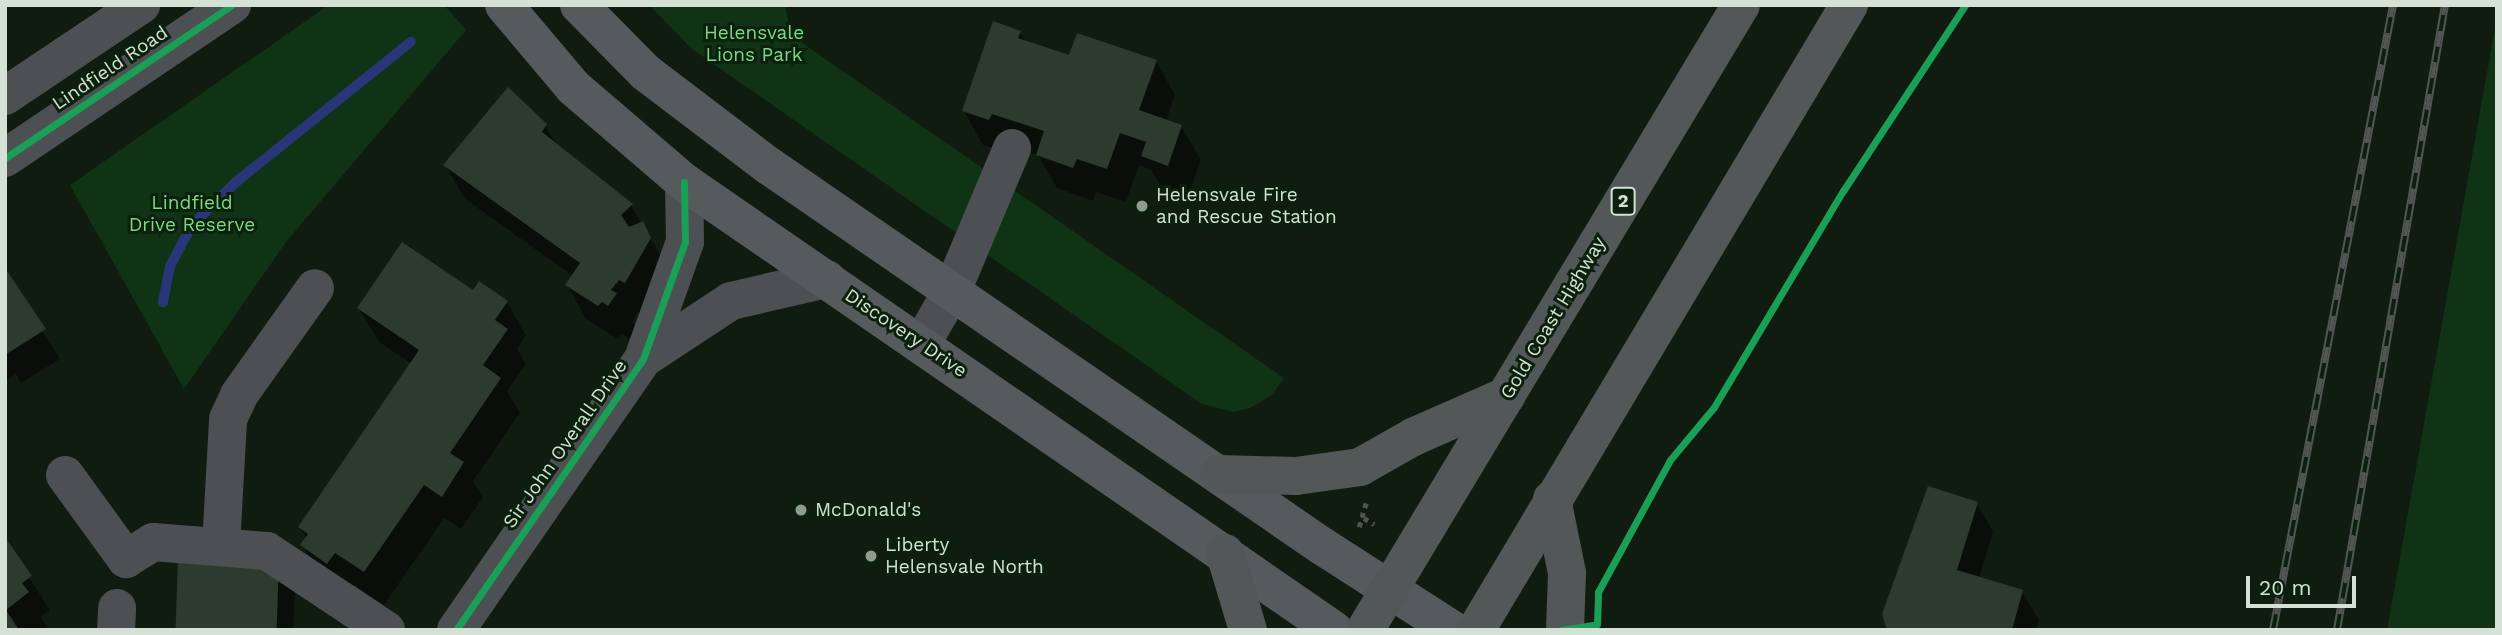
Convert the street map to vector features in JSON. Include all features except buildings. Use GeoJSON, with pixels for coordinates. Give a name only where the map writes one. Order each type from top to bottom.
{"type":"FeatureCollection","features":[{"type":"Feature","properties":{"kind":"highway","name":"Gold Coast Highway"},"geometry":{"type":"LineString","coordinates":[[1365,630],[1741,5]]}},
{"type":"Feature","properties":{"kind":"highway"},"geometry":{"type":"LineString","coordinates":[[1476,630],[1849,5]]}},
{"type":"Feature","properties":{"kind":"highway"},"geometry":{"type":"LineString","coordinates":[[1219,474],[1296,476],[1360,467],[1413,437],[1506,396]]}},
{"type":"Feature","properties":{"kind":"highway"},"geometry":{"type":"LineString","coordinates":[[1552,499],[1567,573],[1565,630]]}},
{"type":"Feature","properties":{"kind":"highway"},"geometry":{"type":"LineString","coordinates":[[1225,553],[1248,630]]}},
{"type":"Feature","properties":{"kind":"main road","name":"Discovery Drive"},"geometry":{"type":"LineString","coordinates":[[504,5],[573,87],[684,182],[922,343],[1334,630]]}},
{"type":"Feature","properties":{"kind":"main road"},"geometry":{"type":"LineString","coordinates":[[579,5],[645,72],[691,109],[1219,474],[1453,630]]}},
{"type":"Feature","properties":{"kind":"street","name":"Lindfield Road"},"geometry":{"type":"LineString","coordinates":[[5,96],[141,5]]}},
{"type":"Feature","properties":{"kind":"street","name":"Lindfield Road"},"geometry":{"type":"LineString","coordinates":[[5,158],[232,5]]}},
{"type":"Feature","properties":{"kind":"street"},"geometry":{"type":"LineString","coordinates":[[922,343],[953,291],[1012,148]]}},
{"type":"Feature","properties":{"kind":"street","name":"Sir John Overall Drive"},"geometry":{"type":"LineString","coordinates":[[456,630],[643,359],[685,242],[684,182]]}},
{"type":"Feature","properties":{"kind":"street","name":"Sir John Overall Drive"},"geometry":{"type":"LineString","coordinates":[[643,359],[731,301],[826,279]]}},
{"type":"Feature","properties":{"kind":"street"},"geometry":{"type":"LineString","coordinates":[[222,546],[228,419],[239,395],[315,288]]}},
{"type":"Feature","properties":{"kind":"street"},"geometry":{"type":"LineString","coordinates":[[65,475],[126,559],[153,542],[267,551],[386,630]]}},
{"type":"Feature","properties":{"kind":"path"},"geometry":{"type":"LineString","coordinates":[[1364,518],[1374,524]]}},
{"type":"Feature","properties":{"kind":"green space","name":"Lindfield Drive Reserve"},"geometry":{"type":"Polygon","coordinates":[[[329,5],[444,5],[466,30],[286,242],[184,389],[70,185],[329,5]]]}},
{"type":"Feature","properties":{"kind":"green space","name":"Helensvale Lions Park"},"geometry":{"type":"Polygon","coordinates":[[[649,5],[785,5],[791,35],[1284,378],[1271,396],[1250,408],[1234,412],[1202,404],[692,49],[649,5]]]}},
{"type":"Feature","properties":{"kind":"green space"},"geometry":{"type":"Polygon","coordinates":[[[2497,17],[2497,630],[2387,630],[2497,17]]]}},
{"type":"Feature","properties":{"kind":"waterway"},"geometry":{"type":"LineString","coordinates":[[163,302],[170,266],[192,225],[236,182],[411,42]]}},
{"type":"Feature","properties":{"kind":"railway"},"geometry":{"type":"LineString","coordinates":[[2273,630],[2393,5]]}},
{"type":"Feature","properties":{"kind":"railway"},"geometry":{"type":"LineString","coordinates":[[2337,630],[2445,5]]}},
{"type":"Feature","properties":{"kind":"cycle path"},"geometry":{"type":"LineString","coordinates":[[5,158],[232,5]]}},
{"type":"Feature","properties":{"kind":"cycle path"},"geometry":{"type":"LineString","coordinates":[[1561,630],[1597,624],[1598,592],[1670,460],[1714,407],[1843,191],[1965,5]]}},
{"type":"Feature","properties":{"kind":"cycle path"},"geometry":{"type":"LineString","coordinates":[[456,630],[643,359],[685,242],[684,182]]}},
{"type":"Feature","properties":{"kind":"place","name":"Helensvale Fire and Rescue Station"},"geometry":{"type":"Point","coordinates":[1142,206]}},
{"type":"Feature","properties":{"kind":"place","name":"McDonald's"},"geometry":{"type":"Point","coordinates":[801,510]}},
{"type":"Feature","properties":{"kind":"place","name":"Liberty Helensvale North"},"geometry":{"type":"Point","coordinates":[871,556]}}]}
